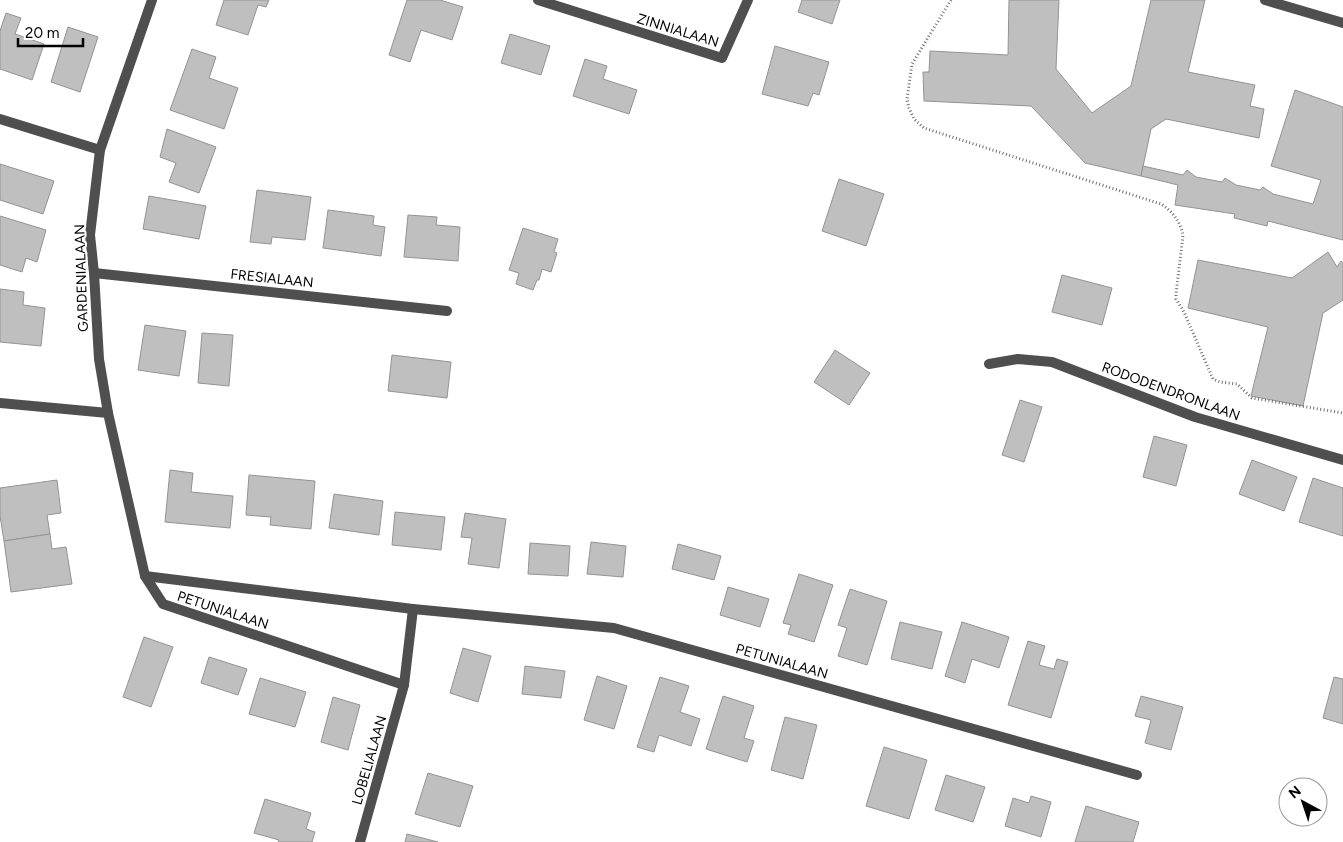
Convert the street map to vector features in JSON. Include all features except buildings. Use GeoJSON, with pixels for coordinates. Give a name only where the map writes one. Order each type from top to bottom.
{"type":"FeatureCollection","features":[{"type":"Feature","properties":{"kind":"street","name":"GARDENIALAAN"},"geometry":{"type":"LineString","coordinates":[[145,576],[108,413],[98,359],[94,273],[90,235],[100,150],[152,0]]}},
{"type":"Feature","properties":{"kind":"street","name":"ZINNIALAAN"},"geometry":{"type":"LineString","coordinates":[[538,0],[722,58],[748,0]]}},
{"type":"Feature","properties":{"kind":"street"},"geometry":{"type":"LineString","coordinates":[[1265,0],[1343,23]]}},
{"type":"Feature","properties":{"kind":"street"},"geometry":{"type":"LineString","coordinates":[[0,119],[100,150]]}},
{"type":"Feature","properties":{"kind":"street","name":"FRESIALAAN"},"geometry":{"type":"LineString","coordinates":[[94,273],[447,311]]}},
{"type":"Feature","properties":{"kind":"street","name":"RODODENDRONLAAN"},"geometry":{"type":"LineString","coordinates":[[989,364],[1018,358],[1052,362],[1195,417],[1343,460]]}},
{"type":"Feature","properties":{"kind":"street"},"geometry":{"type":"LineString","coordinates":[[0,403],[108,413]]}},
{"type":"Feature","properties":{"kind":"street","name":"PETUNIALAAN"},"geometry":{"type":"LineString","coordinates":[[145,576],[413,609],[614,628],[1137,775]]}},
{"type":"Feature","properties":{"kind":"street","name":"PETUNIALAAN"},"geometry":{"type":"LineString","coordinates":[[145,576],[163,604],[404,685]]}},
{"type":"Feature","properties":{"kind":"street"},"geometry":{"type":"LineString","coordinates":[[404,685],[413,609]]}},
{"type":"Feature","properties":{"kind":"street","name":"LOBELIALAAN"},"geometry":{"type":"LineString","coordinates":[[360,842],[404,685]]}},
{"type":"Feature","properties":{"kind":"path"},"geometry":{"type":"LineString","coordinates":[[951,0],[912,64],[907,99],[914,119],[924,128],[1161,204],[1169,209],[1181,225],[1182,235],[1176,299],[1184,312],[1213,379],[1220,382],[1237,384],[1252,398],[1343,413]]}}]}
